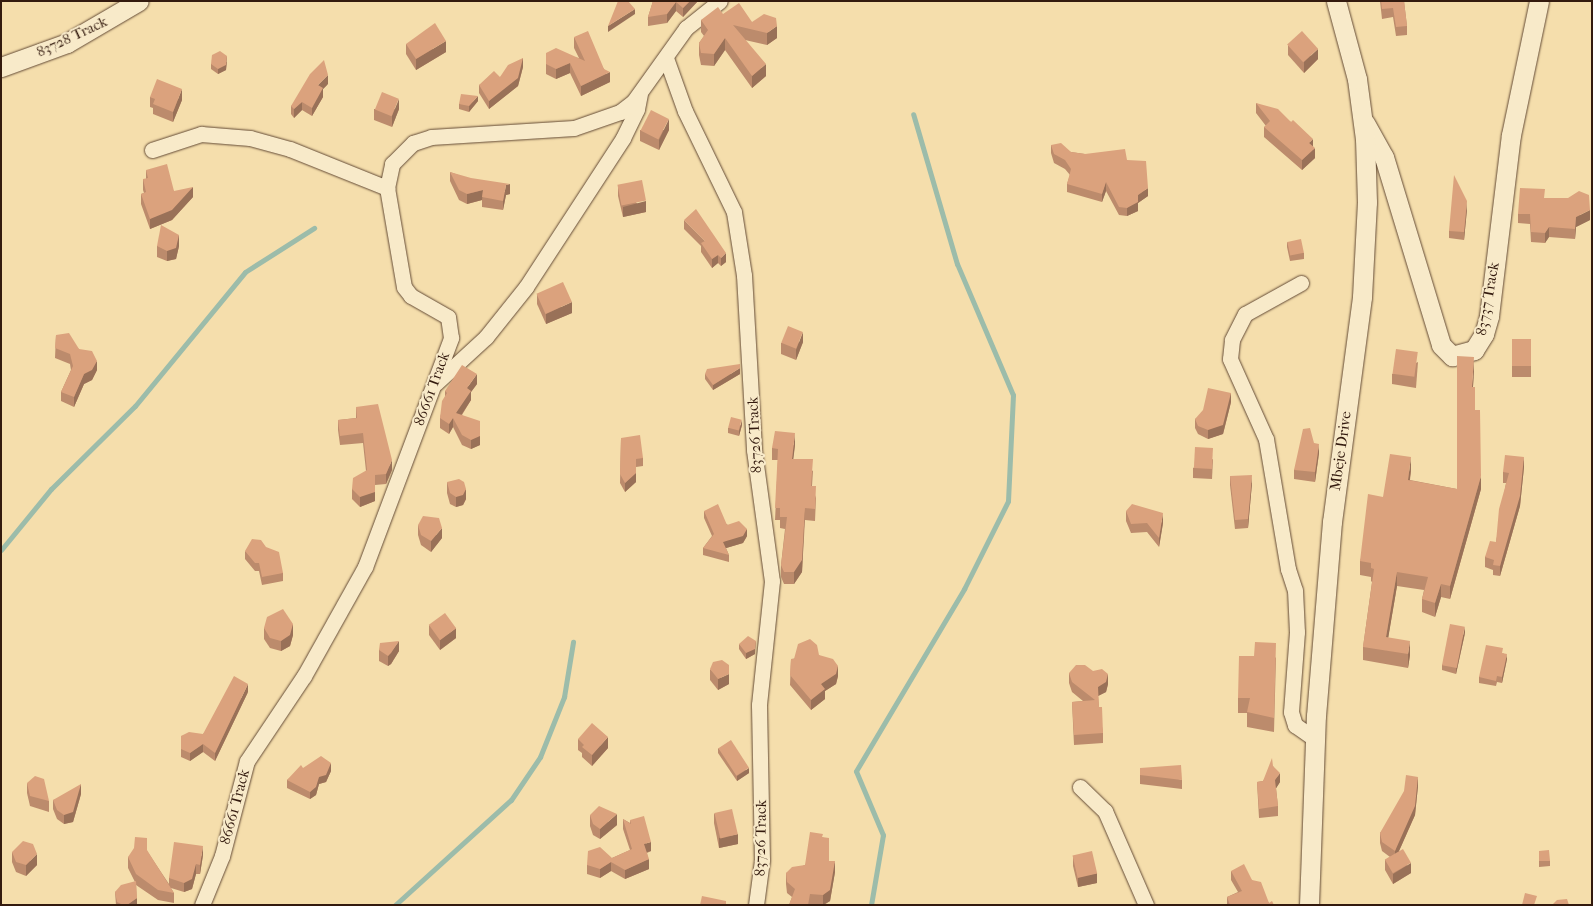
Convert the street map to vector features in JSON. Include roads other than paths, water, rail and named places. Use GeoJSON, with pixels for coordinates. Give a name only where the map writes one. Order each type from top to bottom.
{"type":"FeatureCollection","features":[{"type":"Feature","properties":{"kind":"street","name":"83728 Track"},"geometry":{"type":"LineString","coordinates":[[1,67],[67,42],[139,1]]}},
{"type":"Feature","properties":{"kind":"street"},"geometry":{"type":"LineString","coordinates":[[666,58],[686,28],[720,1]]}},
{"type":"Feature","properties":{"kind":"street","name":"Mbeje Drive"},"geometry":{"type":"LineString","coordinates":[[1309,905],[1315,739],[1332,522],[1364,263],[1367,202],[1362,119],[1357,79],[1336,1]]}},
{"type":"Feature","properties":{"kind":"street","name":"83737 Track"},"geometry":{"type":"LineString","coordinates":[[1362,119],[1384,157],[1440,345],[1452,356],[1474,350],[1484,334],[1489,316],[1510,134],[1539,1]]}},
{"type":"Feature","properties":{"kind":"street","name":"86661 Track"},"geometry":{"type":"LineString","coordinates":[[202,905],[222,856],[247,761],[304,676],[365,567],[451,338],[451,326],[443,312],[411,296],[404,287],[387,188],[392,164],[414,143],[456,134],[497,135],[574,128],[620,112],[641,90],[666,58]]}},
{"type":"Feature","properties":{"kind":"street","name":"83726 Track"},"geometry":{"type":"LineString","coordinates":[[666,58],[686,111],[734,212],[744,275],[754,450],[772,581],[759,705],[762,860],[756,905]]}},
{"type":"Feature","properties":{"kind":"street"},"geometry":{"type":"LineString","coordinates":[[435,384],[486,337],[526,287],[622,138],[637,109],[641,90]]}},
{"type":"Feature","properties":{"kind":"street"},"geometry":{"type":"LineString","coordinates":[[152,150],[201,134],[250,138],[290,149],[387,188]]}},
{"type":"Feature","properties":{"kind":"street"},"geometry":{"type":"LineString","coordinates":[[1300,283],[1245,314],[1232,340],[1230,359],[1266,439],[1288,569],[1295,590],[1297,632],[1291,712],[1295,725],[1315,739]]}},
{"type":"Feature","properties":{"kind":"street"},"geometry":{"type":"LineString","coordinates":[[1080,787],[1105,810],[1146,905]]}},
{"type":"Feature","properties":{"kind":"waterway"},"geometry":{"type":"LineString","coordinates":[[871,905],[883,835],[856,771],[964,589],[1008,501],[1013,395],[957,264],[913,114]]}},
{"type":"Feature","properties":{"kind":"waterway"},"geometry":{"type":"LineString","coordinates":[[1,550],[51,489],[135,406],[245,272],[314,228]]}},
{"type":"Feature","properties":{"kind":"waterway"},"geometry":{"type":"LineString","coordinates":[[395,905],[511,800],[540,757],[564,697],[573,642]]}}]}
